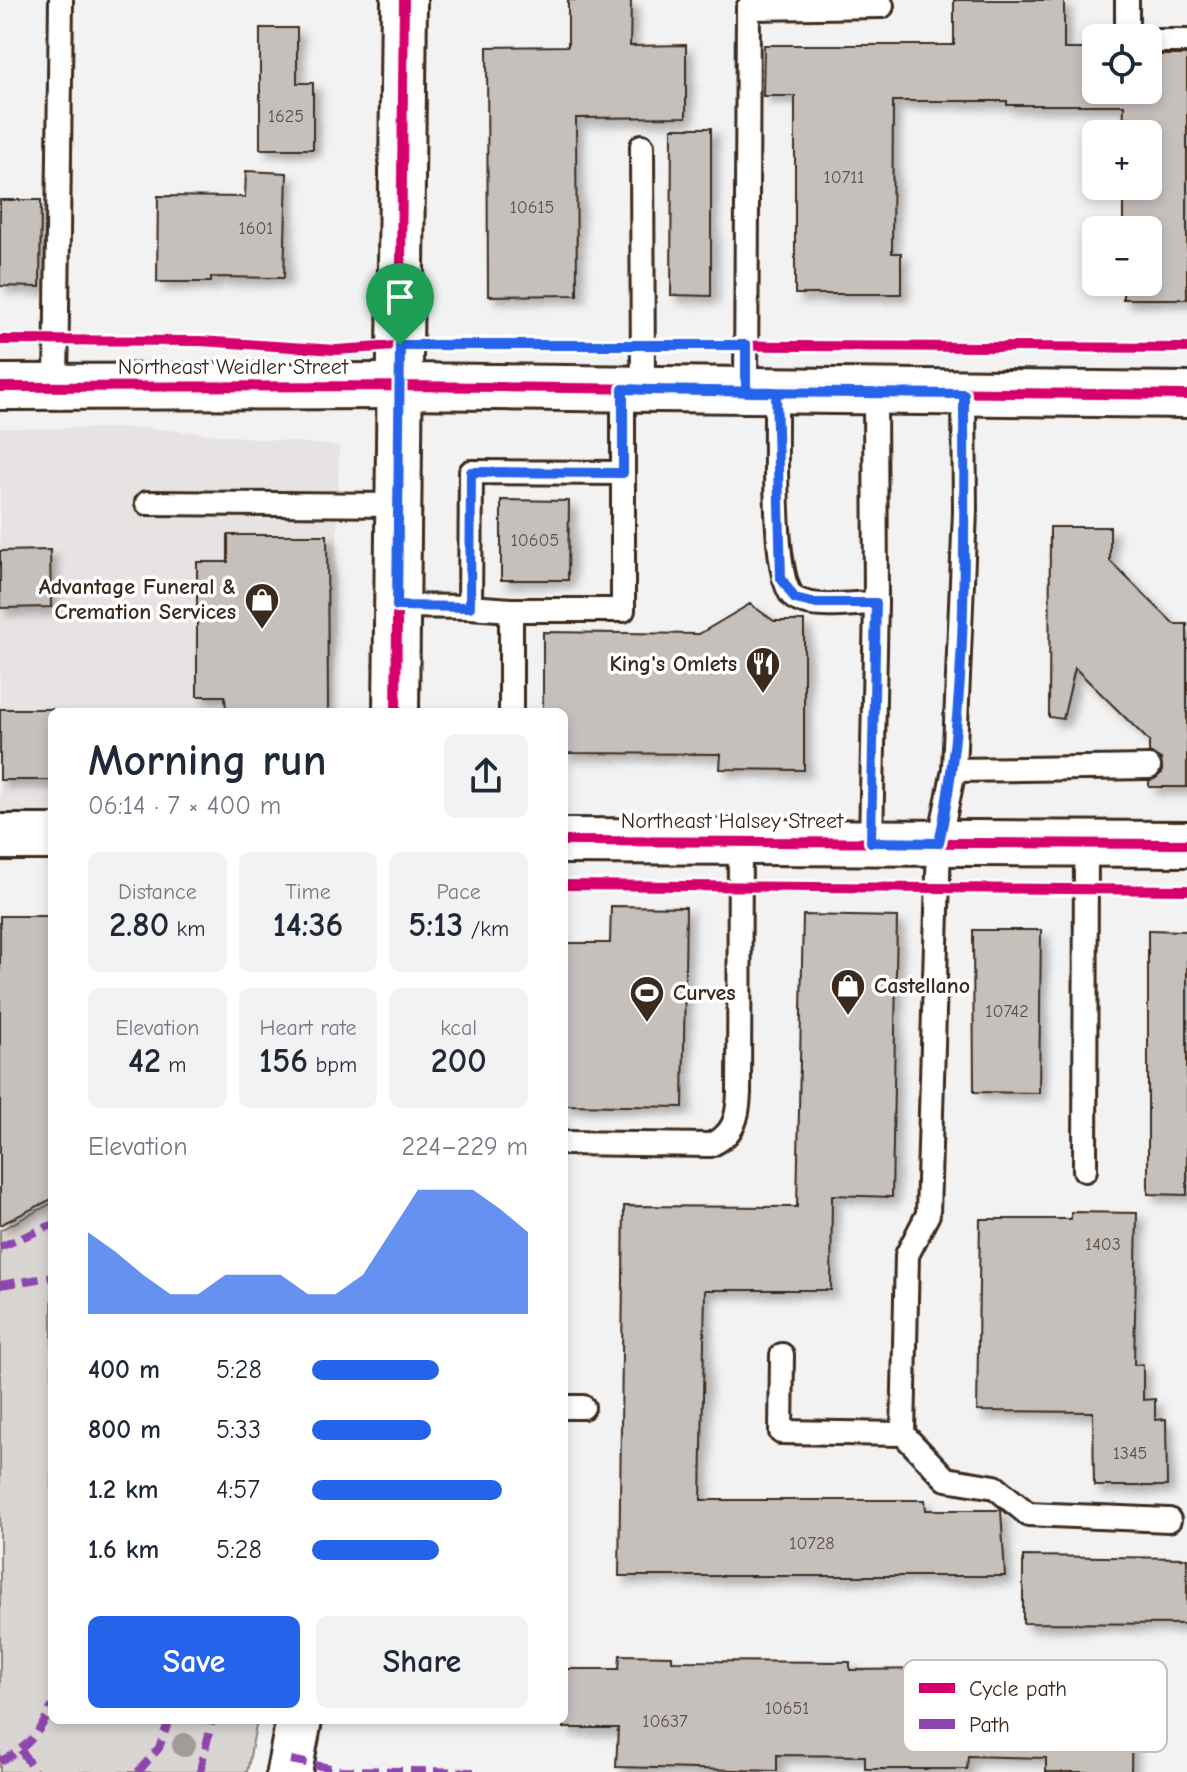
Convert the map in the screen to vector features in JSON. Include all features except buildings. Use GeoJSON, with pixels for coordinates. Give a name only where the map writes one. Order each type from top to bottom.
{"type":"FeatureCollection","features":[{"type":"Feature","properties":{"kind":"main road"},"geometry":{"type":"LineString","coordinates":[[396,708],[404,0]]}},
{"type":"Feature","properties":{"kind":"main road","name":"Northeast Weidler Street"},"geometry":{"type":"LineString","coordinates":[[0,387],[399,386],[875,394],[1187,395]]}},
{"type":"Feature","properties":{"kind":"main road"},"geometry":{"type":"LineString","coordinates":[[0,837],[48,837]]}},
{"type":"Feature","properties":{"kind":"main road","name":"Northeast Halsey Street"},"geometry":{"type":"LineString","coordinates":[[568,841],[1187,844]]}},
{"type":"Feature","properties":{"kind":"main road"},"geometry":{"type":"LineString","coordinates":[[289,1772],[298,1724]]}},
{"type":"Feature","properties":{"kind":"lane"},"geometry":{"type":"LineString","coordinates":[[56,388],[61,0]]}},
{"type":"Feature","properties":{"kind":"lane"},"geometry":{"type":"LineString","coordinates":[[1127,0],[1127,24]]}},
{"type":"Feature","properties":{"kind":"lane"},"geometry":{"type":"LineString","coordinates":[[876,603],[812,603],[795,599],[781,578],[761,392],[748,8],[882,6]]}},
{"type":"Feature","properties":{"kind":"lane"},"geometry":{"type":"LineString","coordinates":[[1162,41],[1187,41]]}},
{"type":"Feature","properties":{"kind":"lane"},"geometry":{"type":"LineString","coordinates":[[397,606],[623,610],[623,473],[633,389],[642,146]]}},
{"type":"Feature","properties":{"kind":"lane"},"geometry":{"type":"LineString","coordinates":[[871,842],[876,603],[875,394]]}},
{"type":"Feature","properties":{"kind":"lane"},"geometry":{"type":"LineString","coordinates":[[964,394],[965,511],[954,770],[939,843],[928,1214],[907,1255],[903,1434],[946,1479],[995,1487],[1028,1514],[1169,1520]]}},
{"type":"Feature","properties":{"kind":"lane"},"geometry":{"type":"LineString","coordinates":[[470,607],[471,472],[623,473]]}},
{"type":"Feature","properties":{"kind":"lane"},"geometry":{"type":"LineString","coordinates":[[147,503],[399,505]]}},
{"type":"Feature","properties":{"kind":"lane"},"geometry":{"type":"LineString","coordinates":[[511,610],[511,708]]}},
{"type":"Feature","properties":{"kind":"lane"},"geometry":{"type":"LineString","coordinates":[[954,770],[1149,767]]}},
{"type":"Feature","properties":{"kind":"lane"},"geometry":{"type":"LineString","coordinates":[[568,1143],[710,1145],[724,1139],[733,1128],[739,1093],[740,841]]}},
{"type":"Feature","properties":{"kind":"lane"},"geometry":{"type":"LineString","coordinates":[[1085,1170],[1086,844]]}},
{"type":"Feature","properties":{"kind":"lane"},"geometry":{"type":"LineString","coordinates":[[782,1355],[781,1432],[903,1434]]}},
{"type":"Feature","properties":{"kind":"shaded area"},"geometry":{"type":"Polygon","coordinates":[[[0,428],[147,428],[339,446],[333,708],[48,708],[48,819],[0,818],[0,428]]]}},
{"type":"Feature","properties":{"kind":"shaded area"},"geometry":{"type":"Polygon","coordinates":[[[48,1205],[48,1724],[256,1724],[247,1772],[0,1772],[0,1230],[48,1205]]]}},
{"type":"Feature","properties":{"kind":"marked path"},"geometry":{"type":"LineString","coordinates":[[0,1247],[48,1227]]}},
{"type":"Feature","properties":{"kind":"marked path"},"geometry":{"type":"LineString","coordinates":[[0,1285],[48,1278]]}},
{"type":"Feature","properties":{"kind":"marked path"},"geometry":{"type":"LineString","coordinates":[[0,1761],[32,1739],[48,1714]]}},
{"type":"Feature","properties":{"kind":"marked path"},"geometry":{"type":"LineString","coordinates":[[138,1772],[159,1748],[168,1724]]}},
{"type":"Feature","properties":{"kind":"marked path"},"geometry":{"type":"LineString","coordinates":[[200,1772],[211,1724]]}},
{"type":"Feature","properties":{"kind":"marked path"},"geometry":{"type":"LineString","coordinates":[[21,1750],[35,1772]]}},
{"type":"Feature","properties":{"kind":"marked path"},"geometry":{"type":"LineString","coordinates":[[291,1760],[340,1770],[480,1772]]}},
{"type":"Feature","properties":{"kind":"cycle path"},"geometry":{"type":"LineString","coordinates":[[396,708],[404,0]]}},
{"type":"Feature","properties":{"kind":"cycle path"},"geometry":{"type":"LineString","coordinates":[[0,340],[200,341],[336,350],[426,344],[1187,348]]}},
{"type":"Feature","properties":{"kind":"cycle path"},"geometry":{"type":"LineString","coordinates":[[0,387],[399,386],[1187,395]]}},
{"type":"Feature","properties":{"kind":"cycle path"},"geometry":{"type":"LineString","coordinates":[[568,841],[1187,844]]}},
{"type":"Feature","properties":{"kind":"cycle path"},"geometry":{"type":"LineString","coordinates":[[568,885],[1187,890]]}},
{"type":"Feature","properties":{"kind":"place","name":"Advantage Funeral & Cremation Services"},"geometry":{"type":"Point","coordinates":[262,631]}},
{"type":"Feature","properties":{"kind":"place","name":"King's Omlets"},"geometry":{"type":"Point","coordinates":[763,695]}},
{"type":"Feature","properties":{"kind":"place","name":"Castellano"},"geometry":{"type":"Point","coordinates":[848,1017]}},
{"type":"Feature","properties":{"kind":"place","name":"Curves"},"geometry":{"type":"Point","coordinates":[647,1024]}},
{"type":"Feature","properties":{"kind":"route"},"geometry":{"type":"LineString","coordinates":[[400,345],[397,606],[470,607],[471,472],[623,473],[623,389],[746,392],[776,392],[779,560],[781,578],[795,599],[812,603],[876,603],[871,842],[939,843],[954,770],[965,511],[964,394],[875,394],[746,392],[746,345],[400,345]]}}]}
